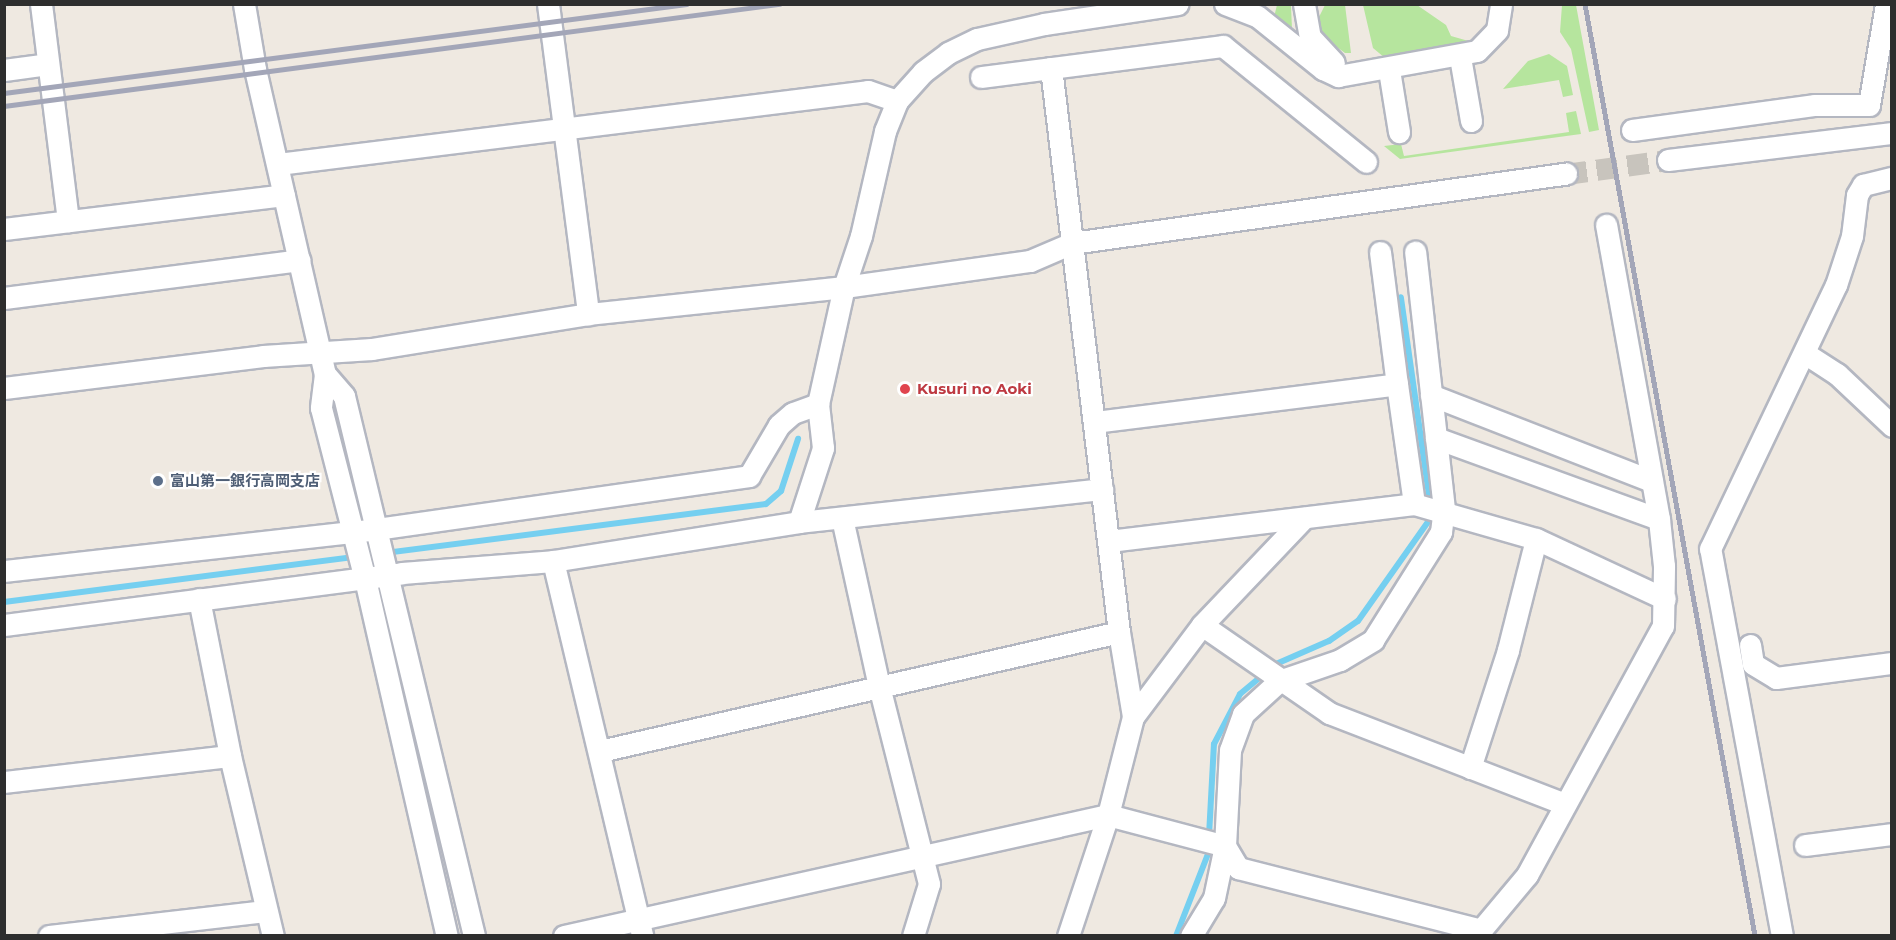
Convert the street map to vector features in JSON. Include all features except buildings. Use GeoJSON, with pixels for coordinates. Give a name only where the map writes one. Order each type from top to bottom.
{"type":"FeatureCollection","features":[{"type":"Feature","properties":{"kind":"street"},"geometry":{"type":"LineString","coordinates":[[41,4],[68,221]]}},
{"type":"Feature","properties":{"kind":"street"},"geometry":{"type":"LineString","coordinates":[[244,4],[284,195],[323,364],[321,408],[364,574],[447,936]]}},
{"type":"Feature","properties":{"kind":"street"},"geometry":{"type":"LineString","coordinates":[[548,4],[588,314]]}},
{"type":"Feature","properties":{"kind":"street"},"geometry":{"type":"LineString","coordinates":[[799,522],[823,448],[818,404],[844,287],[861,237],[885,131],[897,101],[923,72],[948,53],[977,39],[1042,14],[1178,4]]}},
{"type":"Feature","properties":{"kind":"street"},"geometry":{"type":"LineString","coordinates":[[1225,4],[1257,16],[1323,69],[1338,76],[1361,75],[1460,57],[1489,42],[1497,30],[1501,4]]}},
{"type":"Feature","properties":{"kind":"street"},"geometry":{"type":"LineString","coordinates":[[1304,4],[1306,26],[1317,49],[1346,70],[1361,75]]}},
{"type":"Feature","properties":{"kind":"street"},"geometry":{"type":"LineString","coordinates":[[1632,130],[1815,105],[1869,105],[1886,4]]}},
{"type":"Feature","properties":{"kind":"street"},"geometry":{"type":"LineString","coordinates":[[981,77],[1223,46],[1366,162]]}},
{"type":"Feature","properties":{"kind":"street"},"geometry":{"type":"LineString","coordinates":[[1460,57],[1471,121]]}},
{"type":"Feature","properties":{"kind":"street"},"geometry":{"type":"LineString","coordinates":[[4,70],[48,64]]}},
{"type":"Feature","properties":{"kind":"street"},"geometry":{"type":"LineString","coordinates":[[1050,68],[1119,632],[1133,717]]}},
{"type":"Feature","properties":{"kind":"street"},"geometry":{"type":"LineString","coordinates":[[1389,70],[1399,132]]}},
{"type":"Feature","properties":{"kind":"street"},"geometry":{"type":"LineString","coordinates":[[278,164],[868,91],[897,101]]}},
{"type":"Feature","properties":{"kind":"street"},"geometry":{"type":"LineString","coordinates":[[1668,160],[1892,133]]}},
{"type":"Feature","properties":{"kind":"street"},"geometry":{"type":"LineString","coordinates":[[4,388],[263,356],[323,364],[588,314],[844,287],[1030,261],[1072,243],[1566,174]]}},
{"type":"Feature","properties":{"kind":"street"},"geometry":{"type":"LineString","coordinates":[[1782,936],[1710,549],[1806,354],[1836,285],[1852,236],[1857,195],[1863,185],[1892,178]]}},
{"type":"Feature","properties":{"kind":"street"},"geometry":{"type":"LineString","coordinates":[[4,229],[284,195]]}},
{"type":"Feature","properties":{"kind":"street"},"geometry":{"type":"LineString","coordinates":[[564,936],[640,927],[922,855],[1108,815],[1225,846],[1238,868],[1479,933],[1527,875],[1663,626],[1665,599],[1659,519],[1606,225]]}},
{"type":"Feature","properties":{"kind":"street"},"geometry":{"type":"LineString","coordinates":[[1380,252],[1415,504]]}},
{"type":"Feature","properties":{"kind":"street"},"geometry":{"type":"LineString","coordinates":[[1191,936],[1214,898],[1225,846],[1230,750],[1243,714],[1279,681],[1340,660],[1373,640],[1441,532],[1443,509],[1415,252]]}},
{"type":"Feature","properties":{"kind":"street"},"geometry":{"type":"LineString","coordinates":[[4,298],[300,260]]}},
{"type":"Feature","properties":{"kind":"street"},"geometry":{"type":"LineString","coordinates":[[1806,354],[1837,374],[1892,426]]}},
{"type":"Feature","properties":{"kind":"street"},"geometry":{"type":"LineString","coordinates":[[323,364],[344,396],[474,936]]}},
{"type":"Feature","properties":{"kind":"street"},"geometry":{"type":"LineString","coordinates":[[1094,422],[1397,384]]}},
{"type":"Feature","properties":{"kind":"street"},"geometry":{"type":"LineString","coordinates":[[1431,395],[1652,480]]}},
{"type":"Feature","properties":{"kind":"street"},"geometry":{"type":"LineString","coordinates":[[4,571],[355,537],[749,476],[779,424],[793,412],[818,404]]}},
{"type":"Feature","properties":{"kind":"street"},"geometry":{"type":"LineString","coordinates":[[1436,438],[1659,519]]}},
{"type":"Feature","properties":{"kind":"street"},"geometry":{"type":"LineString","coordinates":[[4,625],[199,599],[387,569],[553,561],[799,522],[1102,489]]}},
{"type":"Feature","properties":{"kind":"street"},"geometry":{"type":"LineString","coordinates":[[1109,541],[1415,504],[1443,509],[1536,539],[1665,599]]}},
{"type":"Feature","properties":{"kind":"street"},"geometry":{"type":"LineString","coordinates":[[842,518],[879,686],[929,884],[913,936]]}},
{"type":"Feature","properties":{"kind":"street"},"geometry":{"type":"LineString","coordinates":[[1068,936],[1108,815],[1133,717],[1202,626],[1304,518]]}},
{"type":"Feature","properties":{"kind":"street"},"geometry":{"type":"LineString","coordinates":[[1470,768],[1508,650],[1536,539]]}},
{"type":"Feature","properties":{"kind":"street"},"geometry":{"type":"LineString","coordinates":[[553,561],[640,927]]}},
{"type":"Feature","properties":{"kind":"street"},"geometry":{"type":"LineString","coordinates":[[199,599],[230,756],[273,936]]}},
{"type":"Feature","properties":{"kind":"street"},"geometry":{"type":"LineString","coordinates":[[1202,626],[1279,681],[1329,713],[1565,804]]}},
{"type":"Feature","properties":{"kind":"street"},"geometry":{"type":"LineString","coordinates":[[600,751],[1119,632]]}},
{"type":"Feature","properties":{"kind":"street"},"geometry":{"type":"LineString","coordinates":[[1750,645],[1753,664],[1776,678],[1892,663]]}},
{"type":"Feature","properties":{"kind":"street"},"geometry":{"type":"LineString","coordinates":[[4,783],[230,756]]}},
{"type":"Feature","properties":{"kind":"street"},"geometry":{"type":"LineString","coordinates":[[1805,845],[1892,834]]}},
{"type":"Feature","properties":{"kind":"street"},"geometry":{"type":"LineString","coordinates":[[49,936],[266,911]]}},
{"type":"Feature","properties":{"kind":"green space"},"geometry":{"type":"Polygon","coordinates":[[[1277,5],[1291,6],[1292,29],[1274,17],[1277,5]]]}},
{"type":"Feature","properties":{"kind":"green space"},"geometry":{"type":"Polygon","coordinates":[[[1325,5],[1345,5],[1351,53],[1345,53],[1322,36],[1318,19],[1325,5]]]}},
{"type":"Feature","properties":{"kind":"green space"},"geometry":{"type":"Polygon","coordinates":[[[1363,5],[1417,5],[1446,25],[1451,36],[1472,42],[1385,58],[1373,48],[1363,5]]]}},
{"type":"Feature","properties":{"kind":"green space"},"geometry":{"type":"Polygon","coordinates":[[[1562,5],[1576,5],[1599,130],[1589,132],[1571,49],[1560,32],[1562,5]]]}},
{"type":"Feature","properties":{"kind":"green space"},"geometry":{"type":"Polygon","coordinates":[[[1549,54],[1567,66],[1573,95],[1563,97],[1559,80],[1503,89],[1528,61],[1549,54]]]}},
{"type":"Feature","properties":{"kind":"green space"},"geometry":{"type":"Polygon","coordinates":[[[1576,111],[1581,134],[1400,159],[1384,146],[1401,144],[1404,156],[1569,132],[1566,113],[1576,111]]]}},
{"type":"Feature","properties":{"kind":"waterway"},"geometry":{"type":"LineString","coordinates":[[1176,936],[1208,854],[1214,744],[1240,694],[1276,664],[1329,641],[1358,621],[1432,516],[1401,297]]}},
{"type":"Feature","properties":{"kind":"waterway"},"geometry":{"type":"LineString","coordinates":[[4,602],[766,504],[781,491],[798,439]]}},
{"type":"Feature","properties":{"kind":"tunnel"},"geometry":{"type":"LineString","coordinates":[[1566,174],[1668,160]]}},
{"type":"Feature","properties":{"kind":"railway"},"geometry":{"type":"LineString","coordinates":[[4,93],[686,4]]}},
{"type":"Feature","properties":{"kind":"railway"},"geometry":{"type":"LineString","coordinates":[[4,106],[779,4]]}},
{"type":"Feature","properties":{"kind":"railway"},"geometry":{"type":"LineString","coordinates":[[1585,4],[1755,936]]}},
{"type":"Feature","properties":{"kind":"place","name":"Kusuri no Aoki"},"geometry":{"type":"Point","coordinates":[905,389]}},
{"type":"Feature","properties":{"kind":"place","name":"富山第一銀行高岡支店"},"geometry":{"type":"Point","coordinates":[158,481]}}]}
